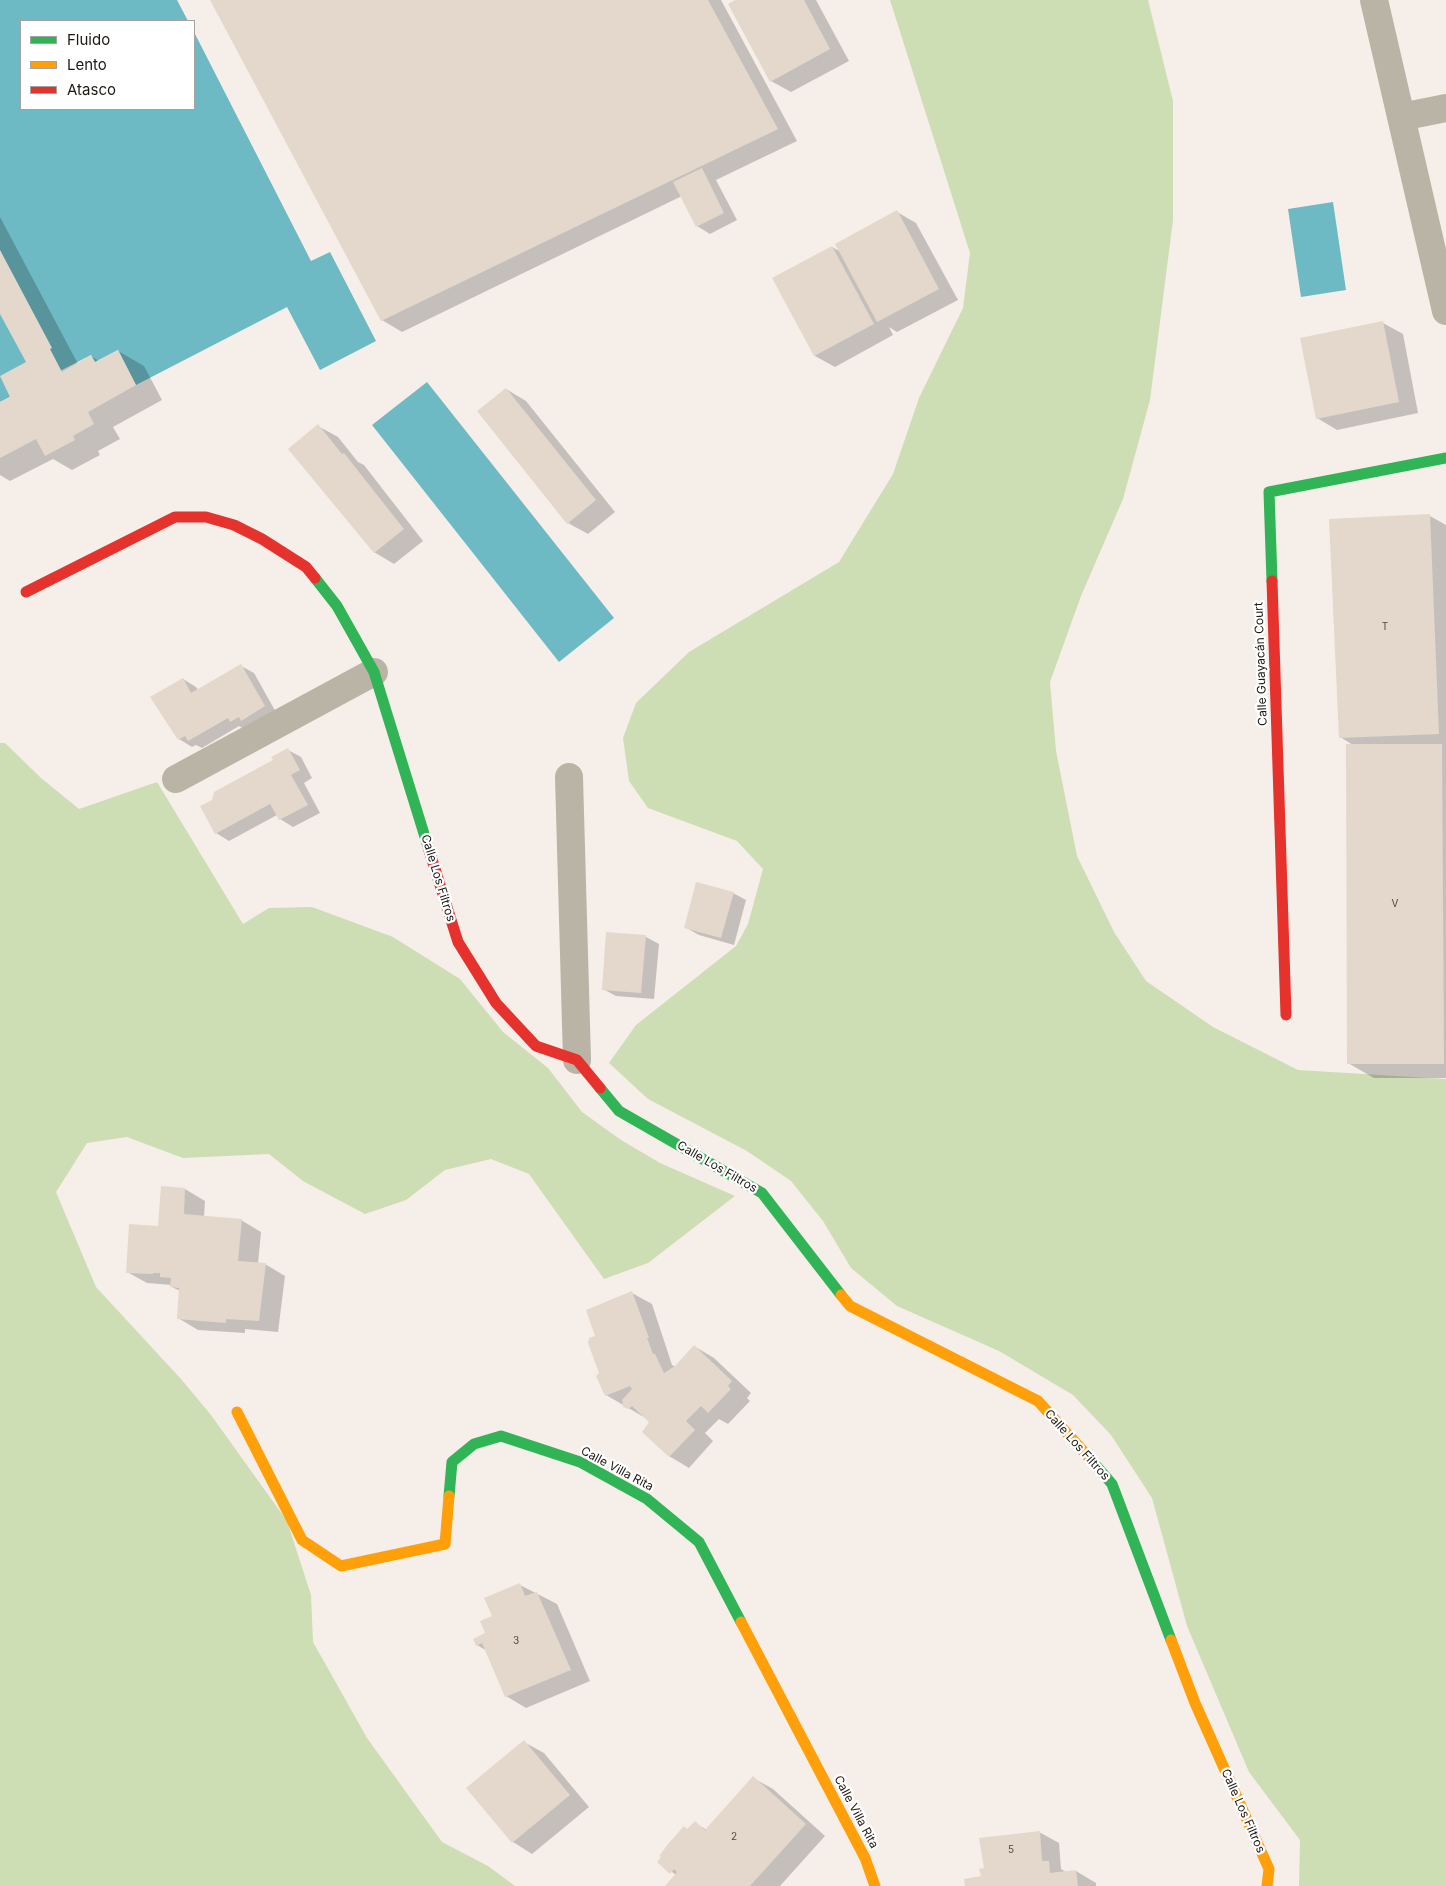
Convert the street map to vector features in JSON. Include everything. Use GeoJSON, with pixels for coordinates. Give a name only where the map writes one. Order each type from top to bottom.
{"type":"FeatureCollection","features":[{"type":"Feature","properties":{"kind":"street"},"geometry":{"type":"LineString","coordinates":[[1374,0],[1446,311]]}},
{"type":"Feature","properties":{"kind":"street"},"geometry":{"type":"LineString","coordinates":[[1402,118],[1446,108]]}},
{"type":"Feature","properties":{"kind":"street","name":"Calle Guayacán Court"},"geometry":{"type":"LineString","coordinates":[[1286,1015],[1269,492],[1446,458]]}},
{"type":"Feature","properties":{"kind":"street","name":"Calle Los Filtros"},"geometry":{"type":"LineString","coordinates":[[26,592],[175,517],[206,517],[234,525],[262,539],[306,567],[337,606],[374,672],[458,942],[496,1003],[536,1046],[577,1060],[619,1111],[762,1193],[850,1306],[1038,1401],[1112,1484],[1195,1702],[1269,1869],[1267,1886]]}},
{"type":"Feature","properties":{"kind":"street"},"geometry":{"type":"LineString","coordinates":[[176,778],[374,672]]}},
{"type":"Feature","properties":{"kind":"street"},"geometry":{"type":"LineString","coordinates":[[569,777],[577,1060]]}},
{"type":"Feature","properties":{"kind":"street","name":"Calle Villa Rita"},"geometry":{"type":"LineString","coordinates":[[237,1412],[302,1540],[341,1566],[446,1544],[452,1462],[474,1444],[501,1436],[580,1462],[647,1499],[699,1542],[864,1858],[875,1886]]}},
{"type":"Feature","properties":{"kind":"green space"},"geometry":{"type":"Polygon","coordinates":[[[890,0],[1148,0],[1173,101],[1173,220],[1150,400],[1123,499],[1081,596],[1050,682],[1056,751],[1077,856],[1114,932],[1146,981],[1213,1027],[1298,1070],[1446,1079],[1446,1886],[1299,1886],[1300,1840],[1249,1772],[1187,1626],[1152,1498],[1111,1435],[1073,1395],[999,1351],[897,1306],[851,1268],[823,1221],[791,1181],[747,1151],[648,1099],[609,1063],[636,1025],[736,946],[748,924],[763,869],[737,841],[648,808],[629,781],[623,738],[636,703],[689,652],[839,562],[893,474],[919,398],[963,308],[970,253],[890,0]]]}},
{"type":"Feature","properties":{"kind":"green space"},"geometry":{"type":"Polygon","coordinates":[[[0,743],[5,743],[41,778],[79,809],[157,782],[243,924],[269,908],[312,907],[393,937],[460,979],[503,1032],[548,1068],[582,1112],[621,1140],[660,1163],[735,1196],[648,1263],[604,1279],[529,1174],[491,1159],[445,1170],[406,1200],[365,1214],[303,1181],[269,1154],[183,1158],[127,1137],[87,1143],[56,1192],[96,1287],[181,1379],[211,1415],[287,1521],[311,1595],[313,1642],[367,1738],[442,1842],[488,1866],[515,1886],[0,1886],[0,743]]]}},
{"type":"Feature","properties":{"kind":"water"},"geometry":{"type":"Polygon","coordinates":[[[0,0],[177,0],[187,20],[20,20],[20,110],[195,110],[195,34],[311,261],[330,252],[376,341],[320,370],[287,307],[136,385],[118,350],[95,362],[91,355],[0,402],[0,0]]]}},
{"type":"Feature","properties":{"kind":"water"},"geometry":{"type":"Polygon","coordinates":[[[1333,202],[1346,290],[1301,297],[1288,209],[1333,202]]]}},
{"type":"Feature","properties":{"kind":"water"},"geometry":{"type":"Polygon","coordinates":[[[427,382],[614,618],[559,662],[372,425],[427,382]]]}},
{"type":"Feature","properties":{"kind":"building"},"geometry":{"type":"Polygon","coordinates":[[[210,0],[708,0],[778,129],[381,321],[210,0]]]}},
{"type":"Feature","properties":{"kind":"building"},"geometry":{"type":"Polygon","coordinates":[[[735,0],[804,0],[830,49],[770,82],[728,4],[735,0]]]}},
{"type":"Feature","properties":{"kind":"building"},"geometry":{"type":"Polygon","coordinates":[[[702,168],[724,213],[696,227],[673,182],[702,168]]]}},
{"type":"Feature","properties":{"kind":"building"},"geometry":{"type":"Polygon","coordinates":[[[897,210],[939,289],[877,322],[835,244],[897,210]]]}},
{"type":"Feature","properties":{"kind":"building"},"geometry":{"type":"Polygon","coordinates":[[[832,246],[874,324],[814,356],[772,278],[832,246]]]}},
{"type":"Feature","properties":{"kind":"building"},"geometry":{"type":"Polygon","coordinates":[[[0,250],[52,348],[50,349],[62,372],[91,355],[95,362],[118,350],[136,385],[88,412],[94,424],[73,436],[75,440],[45,456],[36,439],[0,458],[0,402],[10,397],[0,376],[26,362],[0,314],[0,250]]]}},
{"type":"Feature","properties":{"kind":"building"},"geometry":{"type":"Polygon","coordinates":[[[1383,321],[1399,402],[1316,419],[1300,338],[1383,321]]]}},
{"type":"Feature","properties":{"kind":"building"},"geometry":{"type":"Polygon","coordinates":[[[506,388],[596,500],[567,524],[477,411],[506,388]]]}},
{"type":"Feature","properties":{"kind":"building"},"geometry":{"type":"Polygon","coordinates":[[[318,424],[342,454],[344,453],[404,529],[374,553],[288,449],[318,424]]]}},
{"type":"Feature","properties":{"kind":"building"},"geometry":{"type":"Polygon","coordinates":[[[1430,514],[1439,734],[1339,738],[1329,519],[1430,514]]]}},
{"type":"Feature","properties":{"kind":"building"},"geometry":{"type":"Polygon","coordinates":[[[241,664],[265,706],[241,721],[239,717],[230,722],[228,718],[188,741],[185,736],[178,740],[150,697],[183,678],[191,693],[241,664]]]}},
{"type":"Feature","properties":{"kind":"building"},"geometry":{"type":"Polygon","coordinates":[[[1346,744],[1442,744],[1444,1064],[1347,1064],[1346,744]]]}},
{"type":"Feature","properties":{"kind":"building"},"geometry":{"type":"Polygon","coordinates":[[[288,748],[300,770],[291,775],[308,805],[279,820],[270,804],[215,834],[200,806],[212,800],[214,792],[273,760],[271,757],[288,748]]]}},
{"type":"Feature","properties":{"kind":"building"},"geometry":{"type":"Polygon","coordinates":[[[696,882],[734,892],[721,938],[684,928],[696,882]]]}},
{"type":"Feature","properties":{"kind":"building"},"geometry":{"type":"Polygon","coordinates":[[[606,932],[646,935],[641,993],[602,990],[606,932]]]}},
{"type":"Feature","properties":{"kind":"building"},"geometry":{"type":"Polygon","coordinates":[[[161,1186],[185,1188],[184,1214],[242,1219],[238,1261],[266,1263],[259,1321],[226,1319],[226,1323],[177,1319],[179,1288],[170,1287],[171,1278],[160,1277],[160,1273],[126,1273],[129,1224],[158,1226],[161,1186]]]}},
{"type":"Feature","properties":{"kind":"building"},"geometry":{"type":"Polygon","coordinates":[[[632,1291],[653,1354],[655,1354],[664,1373],[675,1366],[694,1345],[732,1381],[728,1386],[731,1389],[708,1413],[701,1406],[686,1421],[695,1430],[669,1457],[642,1432],[649,1422],[632,1406],[628,1409],[623,1407],[622,1400],[632,1389],[630,1386],[605,1396],[596,1376],[599,1373],[588,1343],[589,1338],[595,1336],[586,1310],[632,1291]]]}},
{"type":"Feature","properties":{"kind":"building"},"geometry":{"type":"Polygon","coordinates":[[[520,1583],[525,1596],[537,1592],[571,1670],[505,1697],[482,1643],[476,1646],[473,1639],[485,1633],[480,1621],[492,1616],[484,1598],[520,1583]]]}},
{"type":"Feature","properties":{"kind":"building"},"geometry":{"type":"Polygon","coordinates":[[[524,1740],[570,1795],[512,1843],[466,1788],[524,1740]]]}},
{"type":"Feature","properties":{"kind":"building"},"geometry":{"type":"Polygon","coordinates":[[[753,1776],[806,1824],[750,1886],[665,1886],[677,1872],[674,1869],[670,1874],[657,1862],[668,1844],[684,1826],[687,1829],[695,1821],[705,1830],[753,1776]]]}},
{"type":"Feature","properties":{"kind":"building"},"geometry":{"type":"Polygon","coordinates":[[[1040,1831],[1042,1861],[1049,1861],[1050,1873],[1076,1870],[1078,1886],[965,1886],[964,1879],[981,1876],[979,1869],[984,1868],[979,1838],[1040,1831]]]}},
{"type":"Feature","properties":{"kind":"traffic: fast"},"geometry":{"type":"LineString","coordinates":[[1272,581],[1269,492],[1446,458]]}},
{"type":"Feature","properties":{"kind":"traffic: fast"},"geometry":{"type":"LineString","coordinates":[[315,578],[337,606],[374,672],[429,850]]}},
{"type":"Feature","properties":{"kind":"traffic: fast"},"geometry":{"type":"LineString","coordinates":[[600,1088],[619,1111],[762,1193],[841,1295]]}},
{"type":"Feature","properties":{"kind":"traffic: fast"},"geometry":{"type":"LineString","coordinates":[[449,1496],[452,1462],[474,1444],[501,1436],[580,1462],[647,1499],[699,1542],[741,1622]]}},
{"type":"Feature","properties":{"kind":"traffic: fast"},"geometry":{"type":"LineString","coordinates":[[1093,1462],[1112,1484],[1171,1640]]}},
{"type":"Feature","properties":{"kind":"traffic: slow"},"geometry":{"type":"LineString","coordinates":[[841,1295],[850,1306],[1038,1401],[1093,1462]]}},
{"type":"Feature","properties":{"kind":"traffic: slow"},"geometry":{"type":"LineString","coordinates":[[237,1412],[302,1540],[341,1566],[445,1544],[449,1496]]}},
{"type":"Feature","properties":{"kind":"traffic: slow"},"geometry":{"type":"LineString","coordinates":[[741,1622],[865,1858],[875,1886]]}},
{"type":"Feature","properties":{"kind":"traffic: slow"},"geometry":{"type":"LineString","coordinates":[[1171,1640],[1195,1703],[1269,1869],[1267,1886]]}},
{"type":"Feature","properties":{"kind":"traffic: jam"},"geometry":{"type":"LineString","coordinates":[[26,592],[175,517],[206,517],[234,525],[262,539],[306,567],[315,578]]}},
{"type":"Feature","properties":{"kind":"traffic: jam"},"geometry":{"type":"LineString","coordinates":[[1272,581],[1286,1015]]}},
{"type":"Feature","properties":{"kind":"traffic: jam"},"geometry":{"type":"LineString","coordinates":[[429,850],[458,942],[496,1003],[536,1046],[577,1060],[600,1088]]}}]}
